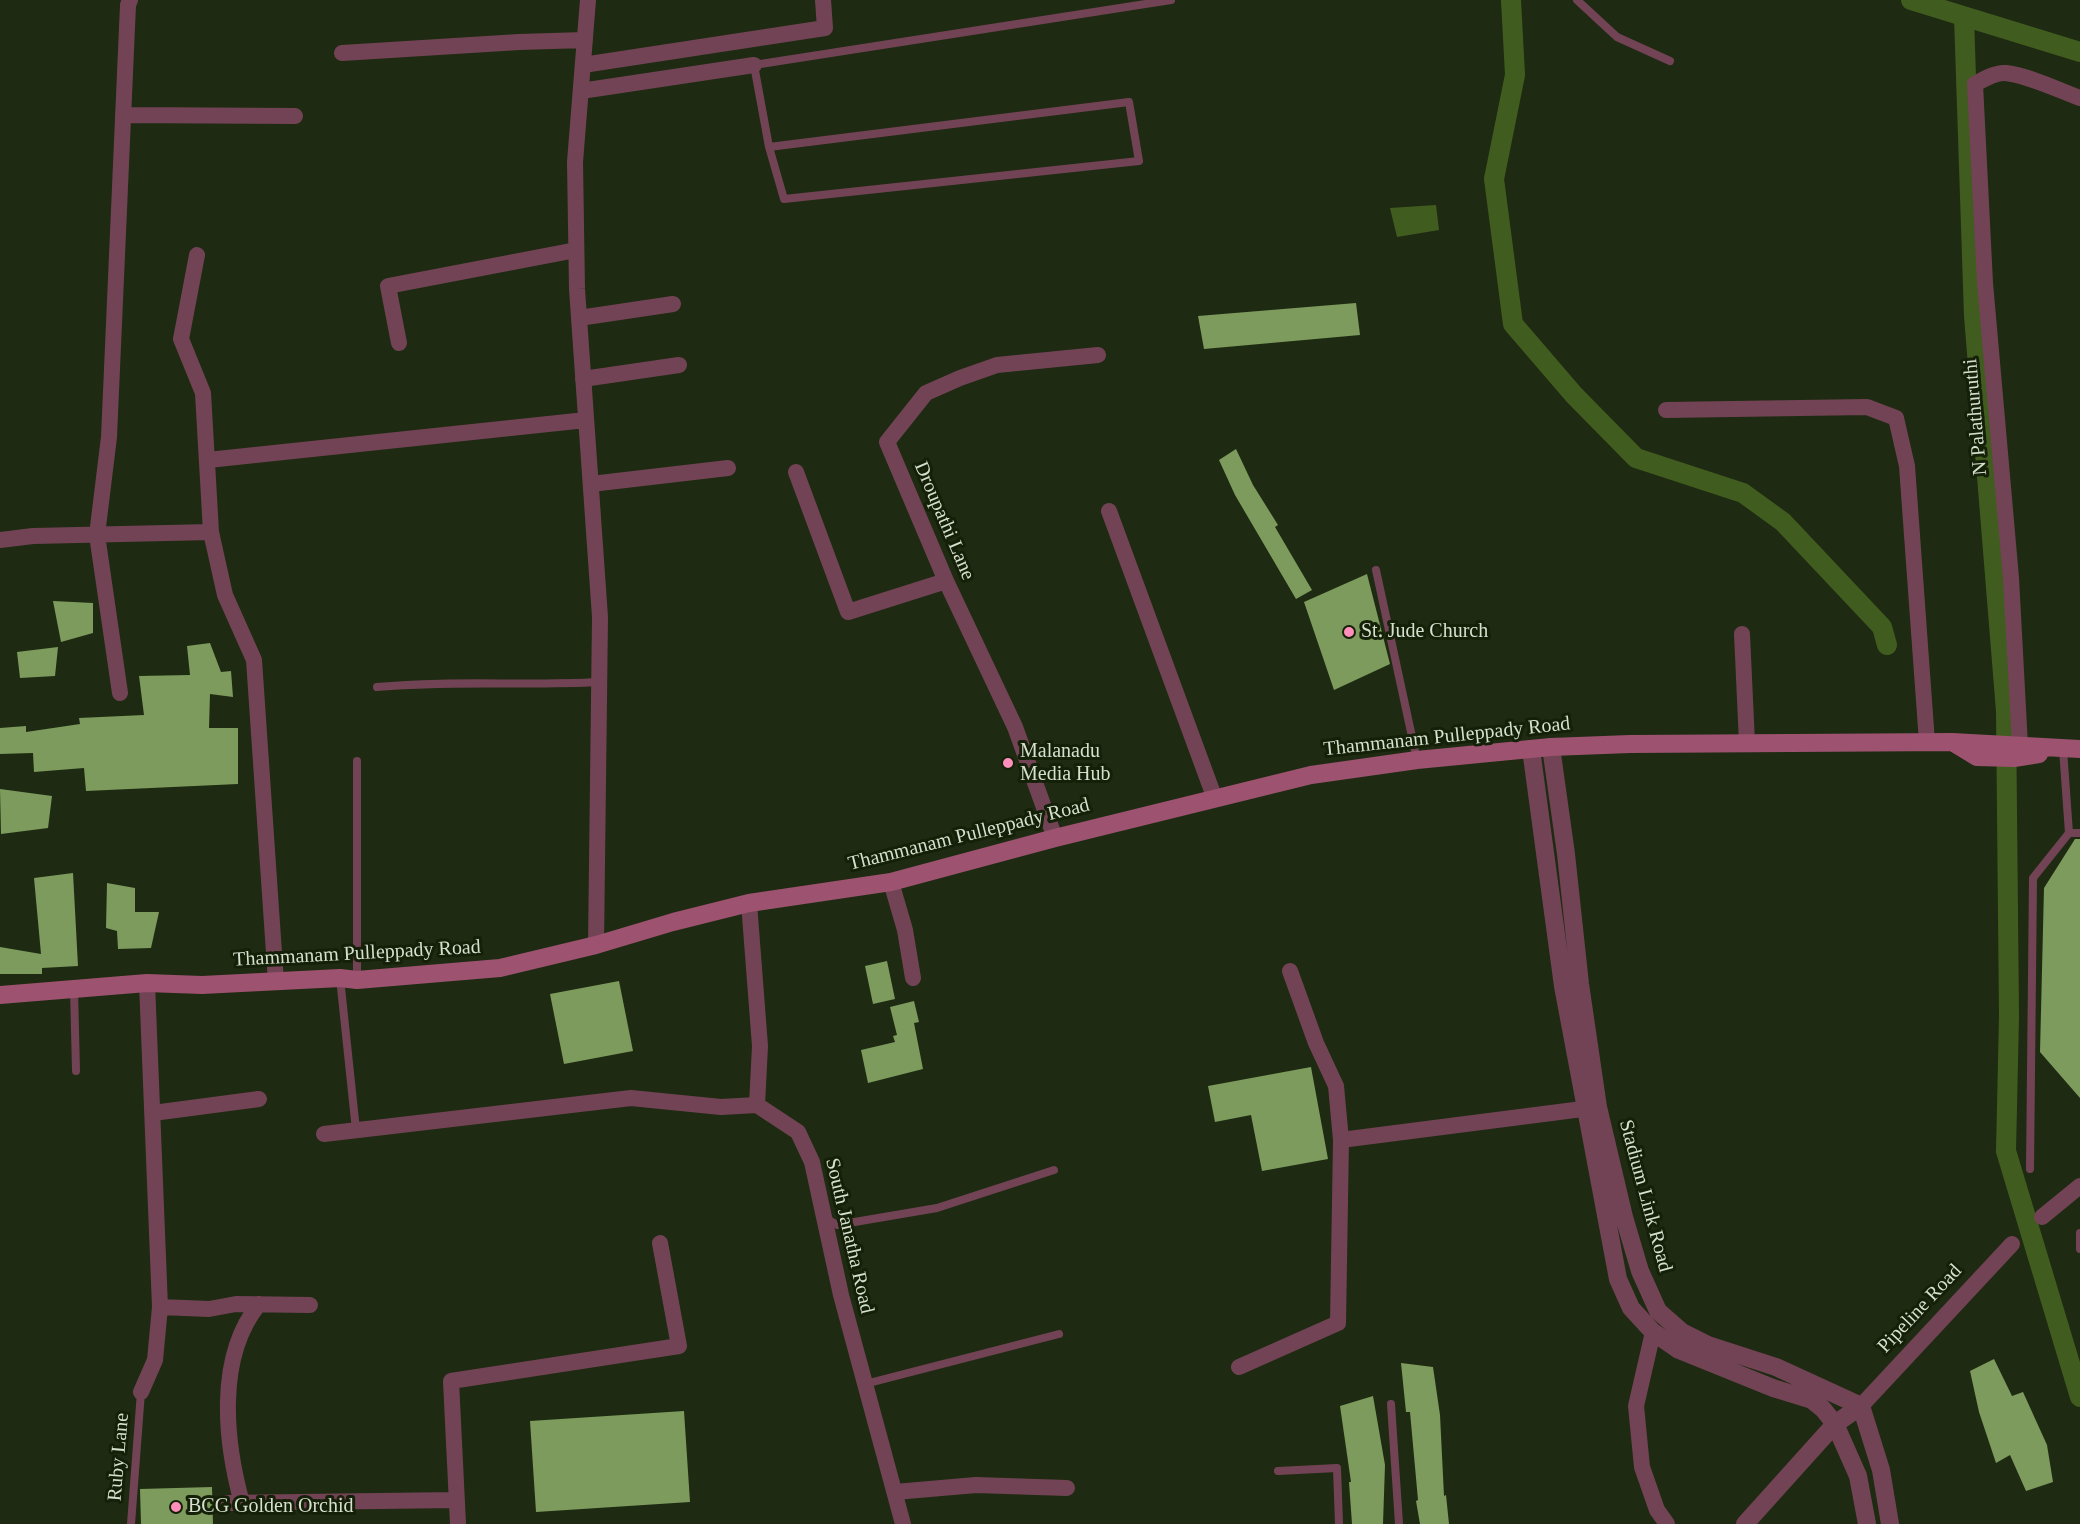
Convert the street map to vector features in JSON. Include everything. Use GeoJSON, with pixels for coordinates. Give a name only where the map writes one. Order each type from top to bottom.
{"type":"FeatureCollection","features":[{"type":"Feature","properties":{"kind":"main road","name":"Thammanam Pulleppady Road"},"geometry":{"type":"LineString","coordinates":[[0,995],[147,983],[202,985],[349,979],[500,968],[596,945],[749,903],[891,882],[1054,838],[1311,775],[1417,760],[1551,747],[1747,743],[1952,742],[2065,748]]}},
{"type":"Feature","properties":{"kind":"main road"},"geometry":{"type":"LineString","coordinates":[[1952,742],[1977,757],[2014,758],[2065,748]]}},
{"type":"Feature","properties":{"kind":"street"},"geometry":{"type":"LineString","coordinates":[[120,693],[97,535],[109,437],[130,0]]}},
{"type":"Feature","properties":{"kind":"street"},"geometry":{"type":"LineString","coordinates":[[588,0],[575,162],[579,318],[600,617],[596,945]]}},
{"type":"Feature","properties":{"kind":"street"},"geometry":{"type":"LineString","coordinates":[[583,65],[825,28],[823,0]]}},
{"type":"Feature","properties":{"kind":"street"},"geometry":{"type":"LineString","coordinates":[[342,54],[585,40]]}},
{"type":"Feature","properties":{"kind":"street"},"geometry":{"type":"LineString","coordinates":[[581,91],[754,65]]}},
{"type":"Feature","properties":{"kind":"street","name":"N Palathuruthi"},"geometry":{"type":"LineString","coordinates":[[2019,746],[2011,578],[1985,282],[1975,84],[2005,73],[2080,98]]}},
{"type":"Feature","properties":{"kind":"street"},"geometry":{"type":"LineString","coordinates":[[123,115],[295,116]]}},
{"type":"Feature","properties":{"kind":"street"},"geometry":{"type":"LineString","coordinates":[[399,343],[388,286],[576,250]]}},
{"type":"Feature","properties":{"kind":"street"},"geometry":{"type":"LineString","coordinates":[[197,255],[181,339],[203,393],[211,532],[225,595],[254,660],[276,982]]}},
{"type":"Feature","properties":{"kind":"street"},"geometry":{"type":"LineString","coordinates":[[579,318],[673,304]]}},
{"type":"Feature","properties":{"kind":"street","name":"Droupathi Lane"},"geometry":{"type":"LineString","coordinates":[[1054,838],[1015,727],[946,581],[887,442],[926,393],[960,378],[997,365],[1098,355]]}},
{"type":"Feature","properties":{"kind":"street"},"geometry":{"type":"LineString","coordinates":[[583,379],[679,365]]}},
{"type":"Feature","properties":{"kind":"street"},"geometry":{"type":"LineString","coordinates":[[1666,410],[1867,407],[1896,418],[1907,466],[1927,742]]}},
{"type":"Feature","properties":{"kind":"street"},"geometry":{"type":"LineString","coordinates":[[208,460],[586,420]]}},
{"type":"Feature","properties":{"kind":"street"},"geometry":{"type":"LineString","coordinates":[[591,484],[728,468]]}},
{"type":"Feature","properties":{"kind":"street"},"geometry":{"type":"LineString","coordinates":[[796,472],[848,612],[946,581]]}},
{"type":"Feature","properties":{"kind":"street"},"geometry":{"type":"LineString","coordinates":[[1109,511],[1215,799]]}},
{"type":"Feature","properties":{"kind":"street"},"geometry":{"type":"LineString","coordinates":[[0,540],[33,536],[211,532]]}},
{"type":"Feature","properties":{"kind":"street"},"geometry":{"type":"LineString","coordinates":[[1742,634],[1747,743]]}},
{"type":"Feature","properties":{"kind":"street","name":"Stadium Link Road"},"geometry":{"type":"LineString","coordinates":[[1551,747],[1566,855],[1592,1108],[1618,1279],[1632,1308],[1653,1332],[1679,1350],[1773,1388],[1812,1400],[1823,1409],[1835,1424],[1858,1476],[1867,1524]]}},
{"type":"Feature","properties":{"kind":"street","name":"Stadium Link Road"},"geometry":{"type":"LineString","coordinates":[[1531,749],[1563,986],[1592,1108],[1640,1271],[1658,1311],[1682,1332],[1708,1345],[1776,1367],[1861,1406]]}},
{"type":"Feature","properties":{"kind":"street"},"geometry":{"type":"LineString","coordinates":[[891,882],[905,930],[913,978]]}},
{"type":"Feature","properties":{"kind":"street"},"geometry":{"type":"LineString","coordinates":[[324,1134],[631,1098],[721,1107],[757,1105],[760,1046],[749,903]]}},
{"type":"Feature","properties":{"kind":"street"},"geometry":{"type":"LineString","coordinates":[[1239,1367],[1338,1323],[1341,1140],[1336,1086],[1316,1043],[1290,971]]}},
{"type":"Feature","properties":{"kind":"street"},"geometry":{"type":"LineString","coordinates":[[141,1392],[155,1360],[160,1307],[147,983]]}},
{"type":"Feature","properties":{"kind":"street"},"geometry":{"type":"LineString","coordinates":[[153,1113],[259,1099]]}},
{"type":"Feature","properties":{"kind":"street","name":"South Janatha Road"},"geometry":{"type":"LineString","coordinates":[[757,1105],[798,1132],[812,1162],[841,1295],[903,1524]]}},
{"type":"Feature","properties":{"kind":"street"},"geometry":{"type":"LineString","coordinates":[[1341,1140],[1592,1108]]}},
{"type":"Feature","properties":{"kind":"street"},"geometry":{"type":"LineString","coordinates":[[2042,1217],[2080,1186]]}},
{"type":"Feature","properties":{"kind":"street"},"geometry":{"type":"LineString","coordinates":[[458,1524],[451,1381],[679,1346],[660,1243]]}},
{"type":"Feature","properties":{"kind":"street","name":"Pipeline Road"},"geometry":{"type":"LineString","coordinates":[[1861,1406],[2012,1244]]}},
{"type":"Feature","properties":{"kind":"street"},"geometry":{"type":"LineString","coordinates":[[160,1307],[209,1309],[236,1304],[310,1305]]}},
{"type":"Feature","properties":{"kind":"street"},"geometry":{"type":"LineString","coordinates":[[242,1503],[232,1466],[228,1390],[236,1348],[247,1319],[259,1304]]}},
{"type":"Feature","properties":{"kind":"street"},"geometry":{"type":"LineString","coordinates":[[1653,1332],[1636,1406],[1642,1467],[1657,1510],[1667,1524]]}},
{"type":"Feature","properties":{"kind":"street"},"geometry":{"type":"LineString","coordinates":[[1744,1524],[1835,1424],[1861,1406],[1881,1470],[1890,1524]]}},
{"type":"Feature","properties":{"kind":"street"},"geometry":{"type":"LineString","coordinates":[[895,1492],[976,1485],[1067,1488]]}},
{"type":"Feature","properties":{"kind":"street"},"geometry":{"type":"LineString","coordinates":[[223,1503],[457,1500]]}},
{"type":"Feature","properties":{"kind":"lane"},"geometry":{"type":"LineString","coordinates":[[769,147],[1129,102],[1139,160],[784,199],[769,147],[754,65],[1171,0]]}},
{"type":"Feature","properties":{"kind":"lane"},"geometry":{"type":"LineString","coordinates":[[1577,0],[1617,37],[1670,62]]}},
{"type":"Feature","properties":{"kind":"lane"},"geometry":{"type":"LineString","coordinates":[[1376,570],[1417,760]]}},
{"type":"Feature","properties":{"kind":"lane"},"geometry":{"type":"LineString","coordinates":[[377,687],[422,682],[543,684],[599,682]]}},
{"type":"Feature","properties":{"kind":"lane"},"geometry":{"type":"LineString","coordinates":[[2030,1169],[2033,878],[2069,833],[2065,748]]}},
{"type":"Feature","properties":{"kind":"lane"},"geometry":{"type":"LineString","coordinates":[[356,1130],[349,979],[357,761]]}},
{"type":"Feature","properties":{"kind":"lane"},"geometry":{"type":"LineString","coordinates":[[2069,833],[2080,833]]}},
{"type":"Feature","properties":{"kind":"lane"},"geometry":{"type":"LineString","coordinates":[[74,989],[76,1071]]}},
{"type":"Feature","properties":{"kind":"lane"},"geometry":{"type":"LineString","coordinates":[[825,1218],[837,1225],[937,1208],[1053,1170]]}},
{"type":"Feature","properties":{"kind":"lane"},"geometry":{"type":"LineString","coordinates":[[2080,1233],[2080,1249]]}},
{"type":"Feature","properties":{"kind":"lane"},"geometry":{"type":"LineString","coordinates":[[865,1384],[1059,1334]]}},
{"type":"Feature","properties":{"kind":"lane","name":"Ruby Lane"},"geometry":{"type":"LineString","coordinates":[[131,1524],[141,1392]]}},
{"type":"Feature","properties":{"kind":"lane"},"geometry":{"type":"LineString","coordinates":[[1391,1404],[1399,1524]]}},
{"type":"Feature","properties":{"kind":"lane"},"geometry":{"type":"LineString","coordinates":[[1278,1471],[1337,1468],[1339,1524]]}},
{"type":"Feature","properties":{"kind":"shaded area"},"geometry":{"type":"Polygon","coordinates":[[[1436,205],[1439,230],[1397,237],[1390,208],[1436,205]]]}},
{"type":"Feature","properties":{"kind":"building"},"geometry":{"type":"Polygon","coordinates":[[[1356,303],[1360,335],[1204,349],[1198,316],[1356,303]]]}},
{"type":"Feature","properties":{"kind":"building"},"geometry":{"type":"Polygon","coordinates":[[[1236,449],[1253,485],[1278,525],[1275,527],[1312,590],[1296,599],[1235,495],[1219,460],[1236,449]]]}},
{"type":"Feature","properties":{"kind":"building","name":"St. Jude Church"},"geometry":{"type":"Polygon","coordinates":[[[1367,574],[1390,664],[1334,690],[1304,602],[1367,574]]]}},
{"type":"Feature","properties":{"kind":"building"},"geometry":{"type":"Polygon","coordinates":[[[53,601],[93,603],[93,633],[61,642],[53,601]]]}},
{"type":"Feature","properties":{"kind":"building"},"geometry":{"type":"Polygon","coordinates":[[[210,643],[221,672],[231,671],[233,697],[210,694],[209,728],[238,728],[238,784],[86,791],[84,768],[34,772],[33,753],[0,754],[0,728],[26,726],[26,732],[80,724],[79,718],[144,715],[139,676],[190,675],[187,646],[210,643]]]}},
{"type":"Feature","properties":{"kind":"building"},"geometry":{"type":"Polygon","coordinates":[[[58,647],[55,676],[20,678],[17,652],[58,647]]]}},
{"type":"Feature","properties":{"kind":"building"},"geometry":{"type":"Polygon","coordinates":[[[0,789],[52,796],[48,828],[1,834],[0,789]]]}},
{"type":"Feature","properties":{"kind":"building"},"geometry":{"type":"Polygon","coordinates":[[[2075,839],[2080,839],[2080,1098],[2040,1052],[2044,888],[2075,839]]]}},
{"type":"Feature","properties":{"kind":"building"},"geometry":{"type":"Polygon","coordinates":[[[73,873],[78,966],[42,968],[42,974],[0,974],[0,947],[41,954],[34,878],[73,873]]]}},
{"type":"Feature","properties":{"kind":"building"},"geometry":{"type":"Polygon","coordinates":[[[107,883],[135,888],[135,912],[159,912],[151,948],[118,949],[117,931],[106,928],[107,883]]]}},
{"type":"Feature","properties":{"kind":"building"},"geometry":{"type":"Polygon","coordinates":[[[887,961],[895,999],[873,1004],[865,966],[887,961]]]}},
{"type":"Feature","properties":{"kind":"building"},"geometry":{"type":"Polygon","coordinates":[[[619,981],[633,1051],[564,1064],[550,994],[619,981]]]}},
{"type":"Feature","properties":{"kind":"building"},"geometry":{"type":"Polygon","coordinates":[[[914,1001],[919,1022],[914,1023],[923,1069],[868,1083],[861,1050],[895,1042],[893,1036],[897,1035],[890,1007],[914,1001]]]}},
{"type":"Feature","properties":{"kind":"building"},"geometry":{"type":"Polygon","coordinates":[[[1311,1067],[1328,1159],[1262,1171],[1251,1115],[1215,1122],[1208,1086],[1311,1067]]]}},
{"type":"Feature","properties":{"kind":"building"},"geometry":{"type":"Polygon","coordinates":[[[1994,1359],[2012,1396],[2023,1392],[2047,1445],[2053,1482],[2026,1491],[2010,1455],[1996,1463],[1979,1412],[1970,1371],[1994,1359]]]}},
{"type":"Feature","properties":{"kind":"building"},"geometry":{"type":"Polygon","coordinates":[[[1401,1363],[1433,1367],[1440,1415],[1444,1496],[1446,1495],[1449,1524],[1420,1524],[1416,1501],[1418,1500],[1410,1412],[1406,1412],[1401,1363]]]}},
{"type":"Feature","properties":{"kind":"building"},"geometry":{"type":"Polygon","coordinates":[[[1373,1396],[1385,1465],[1383,1524],[1352,1524],[1349,1482],[1351,1482],[1340,1406],[1373,1396]]]}},
{"type":"Feature","properties":{"kind":"building"},"geometry":{"type":"Polygon","coordinates":[[[684,1411],[690,1502],[536,1512],[530,1421],[684,1411]]]}},
{"type":"Feature","properties":{"kind":"building","name":"BCG Golden Orchid"},"geometry":{"type":"Polygon","coordinates":[[[212,1487],[213,1524],[141,1524],[140,1489],[212,1487]]]}},
{"type":"Feature","properties":{"kind":"waterway"},"geometry":{"type":"LineString","coordinates":[[1511,0],[1515,75],[1494,179],[1513,324],[1574,395],[1636,458],[1743,493],[1783,522],[1882,627],[1887,645]]}},
{"type":"Feature","properties":{"kind":"waterway"},"geometry":{"type":"LineString","coordinates":[[1911,0],[2080,52]]}},
{"type":"Feature","properties":{"kind":"waterway"},"geometry":{"type":"LineString","coordinates":[[1964,17],[1974,316],[2006,711],[2009,1016],[2006,1151],[2080,1397]]}},
{"type":"Feature","properties":{"kind":"place","name":"St. Jude Church"},"geometry":{"type":"Point","coordinates":[1349,632]}},
{"type":"Feature","properties":{"kind":"place","name":"Malanadu Media Hub"},"geometry":{"type":"Point","coordinates":[1008,763]}},
{"type":"Feature","properties":{"kind":"place","name":"BCG Golden Orchid"},"geometry":{"type":"Point","coordinates":[176,1507]}}]}
